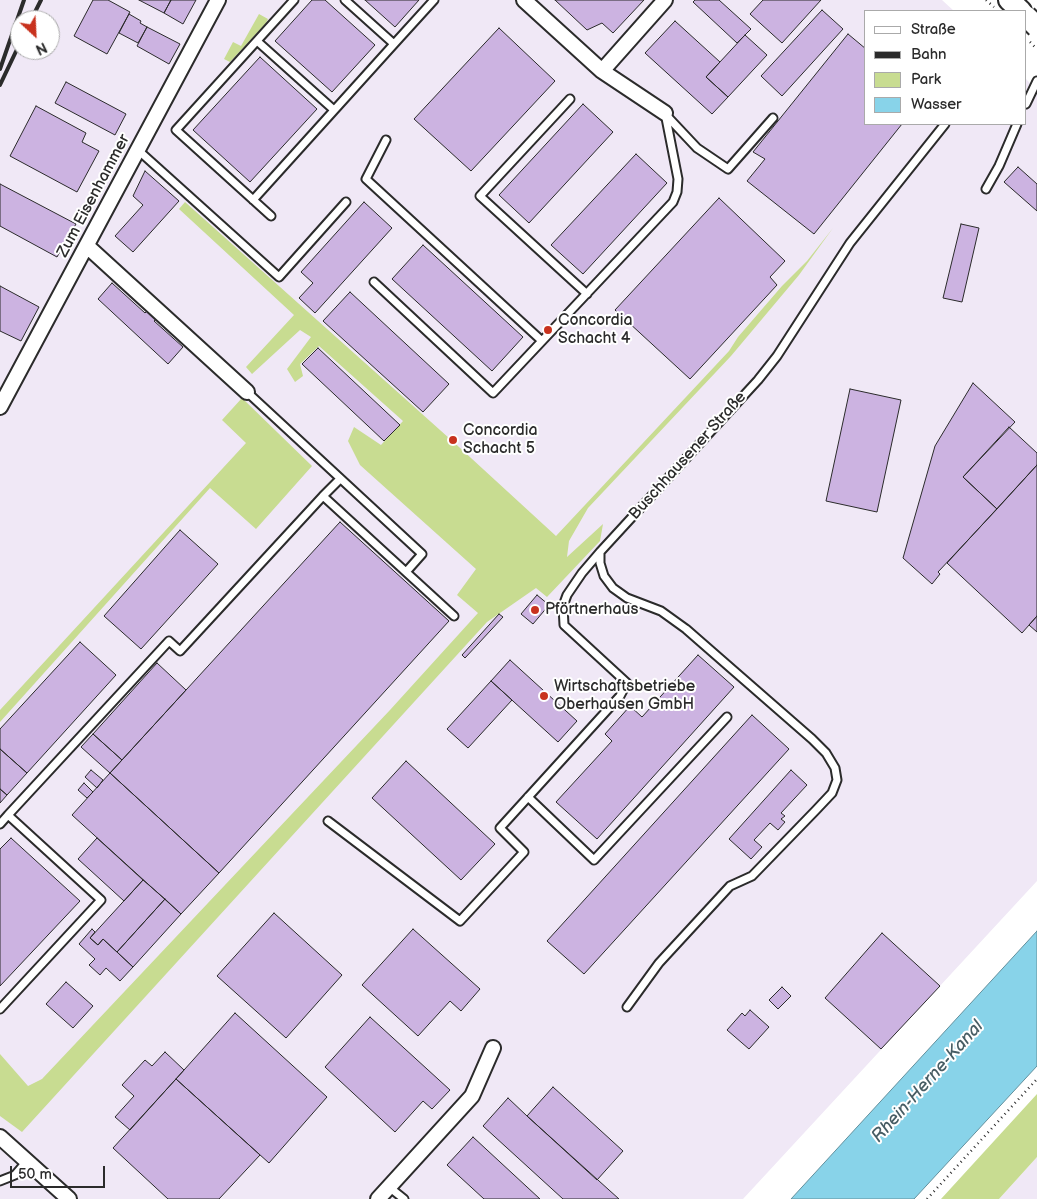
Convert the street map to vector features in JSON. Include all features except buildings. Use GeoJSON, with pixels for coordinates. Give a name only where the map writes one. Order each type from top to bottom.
{"type":"FeatureCollection","features":[{"type":"Feature","properties":{"kind":"main road"},"geometry":{"type":"LineString","coordinates":[[1027,19],[1037,27]]}},
{"type":"Feature","properties":{"kind":"street","name":"Zum Eisenhammer"},"geometry":{"type":"LineString","coordinates":[[0,407],[218,0]]}},
{"type":"Feature","properties":{"kind":"street"},"geometry":{"type":"LineString","coordinates":[[524,0],[602,71],[665,113]]}},
{"type":"Feature","properties":{"kind":"street"},"geometry":{"type":"LineString","coordinates":[[602,71],[665,0]]}},
{"type":"Feature","properties":{"kind":"street"},"geometry":{"type":"LineString","coordinates":[[87,246],[247,392]]}},
{"type":"Feature","properties":{"kind":"street"},"geometry":{"type":"LineString","coordinates":[[378,1199],[472,1096],[493,1048]]}},
{"type":"Feature","properties":{"kind":"street"},"geometry":{"type":"LineString","coordinates":[[0,1138],[28,1161],[41,1179],[67,1198]]}},
{"type":"Feature","properties":{"kind":"lane"},"geometry":{"type":"LineString","coordinates":[[271,216],[176,130],[294,0]]}},
{"type":"Feature","properties":{"kind":"lane"},"geometry":{"type":"LineString","coordinates":[[345,0],[394,44]]}},
{"type":"Feature","properties":{"kind":"lane"},"geometry":{"type":"LineString","coordinates":[[253,200],[434,0]]}},
{"type":"Feature","properties":{"kind":"lane"},"geometry":{"type":"LineString","coordinates":[[1027,29],[1037,19]]}},
{"type":"Feature","properties":{"kind":"lane"},"geometry":{"type":"LineString","coordinates":[[257,41],[334,110]]}},
{"type":"Feature","properties":{"kind":"lane"},"geometry":{"type":"LineString","coordinates":[[1027,102],[1037,81]]}},
{"type":"Feature","properties":{"kind":"lane"},"geometry":{"type":"LineString","coordinates":[[570,99],[480,196],[587,294]]}},
{"type":"Feature","properties":{"kind":"lane"},"geometry":{"type":"LineString","coordinates":[[665,113],[698,148],[728,169],[773,118]]}},
{"type":"Feature","properties":{"kind":"lane"},"geometry":{"type":"LineString","coordinates":[[374,282],[493,393],[673,202],[677,192],[678,179],[665,113]]}},
{"type":"Feature","properties":{"kind":"lane","name":"Buschhausener Straße"},"geometry":{"type":"LineString","coordinates":[[528,797],[620,696],[627,683],[564,625],[563,606],[567,595],[600,552],[758,380],[777,356],[850,243],[944,125]]}},
{"type":"Feature","properties":{"kind":"lane"},"geometry":{"type":"LineString","coordinates":[[986,189],[999,166],[1017,125]]}},
{"type":"Feature","properties":{"kind":"lane"},"geometry":{"type":"LineString","coordinates":[[386,140],[366,179],[542,341]]}},
{"type":"Feature","properties":{"kind":"lane"},"geometry":{"type":"LineString","coordinates":[[138,150],[279,277],[346,202]]}},
{"type":"Feature","properties":{"kind":"lane"},"geometry":{"type":"LineString","coordinates":[[247,392],[422,554],[406,572]]}},
{"type":"Feature","properties":{"kind":"lane"},"geometry":{"type":"LineString","coordinates":[[0,824],[169,641],[180,652],[340,478]]}},
{"type":"Feature","properties":{"kind":"lane"},"geometry":{"type":"LineString","coordinates":[[323,496],[454,616]]}},
{"type":"Feature","properties":{"kind":"lane"},"geometry":{"type":"LineString","coordinates":[[600,552],[600,563],[604,576],[613,588],[627,598],[670,616],[812,739],[826,753],[835,768],[837,780],[832,793],[752,876],[730,886],[659,963],[627,1007]]}},
{"type":"Feature","properties":{"kind":"lane"},"geometry":{"type":"LineString","coordinates":[[328,821],[460,921],[524,852],[500,828],[528,797],[594,860],[728,717]]}},
{"type":"Feature","properties":{"kind":"lane"},"geometry":{"type":"LineString","coordinates":[[0,1009],[101,900],[8,815]]}},
{"type":"Feature","properties":{"kind":"lane"},"geometry":{"type":"LineString","coordinates":[[0,1181],[15,1175],[28,1161]]}},
{"type":"Feature","properties":{"kind":"lane"},"geometry":{"type":"LineString","coordinates":[[389,1187],[404,1199]]}},
{"type":"Feature","properties":{"kind":"path"},"geometry":{"type":"LineString","coordinates":[[986,0],[1014,9]]}},
{"type":"Feature","properties":{"kind":"path"},"geometry":{"type":"LineString","coordinates":[[927,1199],[1037,1079]]}},
{"type":"Feature","properties":{"kind":"shaded area"},"geometry":{"type":"Polygon","coordinates":[[[0,0],[942,0],[953,10],[864,10],[864,125],[1027,125],[1027,80],[1037,90],[1037,881],[743,1199],[0,1199],[0,0]]]}},
{"type":"Feature","properties":{"kind":"shaded area"},"geometry":{"type":"Polygon","coordinates":[[[1037,1157],[1037,1199],[999,1199],[1037,1157]]]}},
{"type":"Feature","properties":{"kind":"green space"},"geometry":{"type":"Polygon","coordinates":[[[259,14],[268,19],[266,23],[230,62],[224,59],[233,42],[241,46],[259,14]]]}},
{"type":"Feature","properties":{"kind":"green space"},"geometry":{"type":"Polygon","coordinates":[[[185,202],[556,536],[729,351],[738,337],[782,286],[807,261],[833,228],[799,275],[731,356],[588,508],[569,541],[567,557],[603,524],[600,541],[547,597],[536,588],[487,622],[22,1132],[0,1116],[0,1054],[28,1086],[42,1079],[390,710],[478,613],[457,595],[476,569],[360,465],[348,441],[354,427],[381,445],[403,421],[319,346],[300,364],[303,376],[295,382],[287,369],[311,337],[300,330],[252,374],[246,367],[294,315],[179,209],[185,202]]]}},
{"type":"Feature","properties":{"kind":"green space"},"geometry":{"type":"Polygon","coordinates":[[[242,398],[312,466],[256,529],[210,488],[0,722],[0,710],[246,443],[222,420],[242,398]]]}},
{"type":"Feature","properties":{"kind":"green space"},"geometry":{"type":"Polygon","coordinates":[[[1037,1094],[1037,1157],[999,1199],[941,1199],[1037,1094]]]}},
{"type":"Feature","properties":{"kind":"water","name":"Rhein-Herne-Kanal"},"geometry":{"type":"Polygon","coordinates":[[[1037,931],[1037,1066],[914,1199],[791,1199],[1037,931]]]}},
{"type":"Feature","properties":{"kind":"railway"},"geometry":{"type":"LineString","coordinates":[[0,69],[24,0]]}},
{"type":"Feature","properties":{"kind":"railway"},"geometry":{"type":"LineString","coordinates":[[36,10],[41,0]]}},
{"type":"Feature","properties":{"kind":"railway"},"geometry":{"type":"LineString","coordinates":[[0,85],[12,60]]}},
{"type":"Feature","properties":{"kind":"place","name":"Concordia Schacht 4"},"geometry":{"type":"Point","coordinates":[548,330]}},
{"type":"Feature","properties":{"kind":"place","name":"Concordia Schacht 5"},"geometry":{"type":"Point","coordinates":[453,440]}},
{"type":"Feature","properties":{"kind":"place","name":"Pförtnerhaus"},"geometry":{"type":"Point","coordinates":[535,610]}},
{"type":"Feature","properties":{"kind":"place","name":"Wirtschaftsbetriebe Oberhausen GmbH"},"geometry":{"type":"Point","coordinates":[544,696]}}]}
